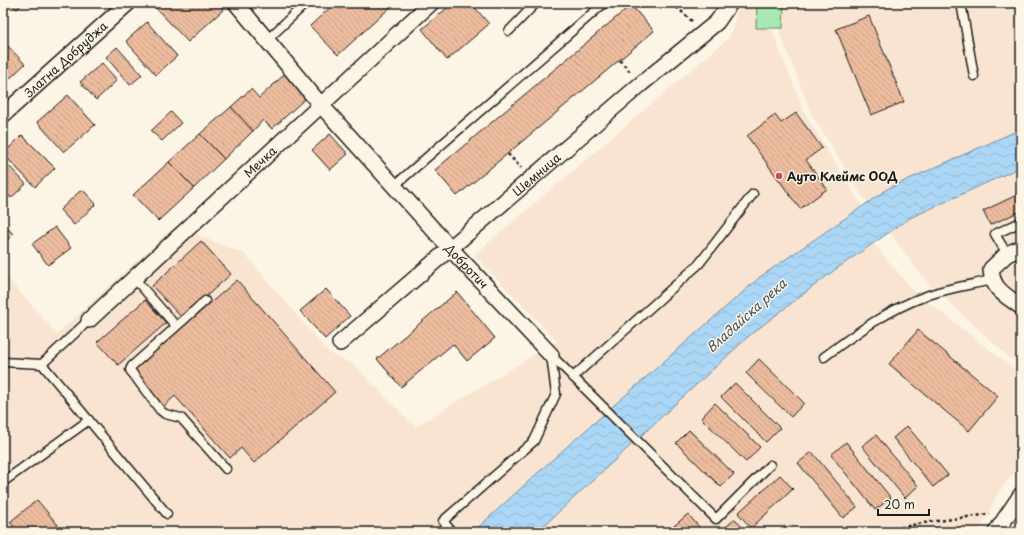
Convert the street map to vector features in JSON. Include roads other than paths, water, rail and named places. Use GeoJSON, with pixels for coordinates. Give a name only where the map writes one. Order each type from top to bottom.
{"type":"FeatureCollection","features":[{"type":"Feature","properties":{"kind":"street","name":"Златна Добруджа"},"geometry":{"type":"LineString","coordinates":[[3,115],[128,3]]}},
{"type":"Feature","properties":{"kind":"street","name":"Добротич"},"geometry":{"type":"LineString","coordinates":[[236,3],[320,104],[450,248],[551,355]]}},
{"type":"Feature","properties":{"kind":"street","name":"Мечка"},"geometry":{"type":"LineString","coordinates":[[89,320],[320,104],[431,3]]}},
{"type":"Feature","properties":{"kind":"street","name":"Шемница"},"geometry":{"type":"LineString","coordinates":[[340,343],[641,84],[705,33],[717,22],[730,3]]}},
{"type":"Feature","properties":{"kind":"street"},"geometry":{"type":"LineString","coordinates":[[1021,248],[1007,254],[992,274],[999,290],[1021,307]]}},
{"type":"Feature","properties":{"kind":"street"},"geometry":{"type":"LineString","coordinates":[[996,532],[1021,495]]}},
{"type":"Feature","properties":{"kind":"lane"},"geometry":{"type":"LineString","coordinates":[[267,40],[306,3]]}},
{"type":"Feature","properties":{"kind":"lane"},"geometry":{"type":"LineString","coordinates":[[509,31],[536,3]]}},
{"type":"Feature","properties":{"kind":"lane"},"geometry":{"type":"LineString","coordinates":[[961,3],[974,76]]}},
{"type":"Feature","properties":{"kind":"lane"},"geometry":{"type":"LineString","coordinates":[[394,186],[603,4]]}},
{"type":"Feature","properties":{"kind":"lane"},"geometry":{"type":"LineString","coordinates":[[573,377],[699,264],[753,194]]}},
{"type":"Feature","properties":{"kind":"lane"},"geometry":{"type":"LineString","coordinates":[[1007,254],[995,234],[1021,222]]}},
{"type":"Feature","properties":{"kind":"lane"},"geometry":{"type":"LineString","coordinates":[[824,356],[864,328],[900,308],[927,295],[992,274]]}},
{"type":"Feature","properties":{"kind":"lane"},"geometry":{"type":"LineString","coordinates":[[134,278],[176,326]]}},
{"type":"Feature","properties":{"kind":"lane"},"geometry":{"type":"LineString","coordinates":[[204,301],[132,366],[130,370],[160,410],[165,414],[181,418],[226,468]]}},
{"type":"Feature","properties":{"kind":"lane"},"geometry":{"type":"LineString","coordinates":[[3,362],[42,364],[89,320]]}},
{"type":"Feature","properties":{"kind":"lane"},"geometry":{"type":"LineString","coordinates":[[551,355],[716,519],[770,465]]}},
{"type":"Feature","properties":{"kind":"lane"},"geometry":{"type":"LineString","coordinates":[[452,532],[442,521],[534,441],[556,394],[551,355]]}},
{"type":"Feature","properties":{"kind":"lane"},"geometry":{"type":"LineString","coordinates":[[42,364],[167,514]]}},
{"type":"Feature","properties":{"kind":"lane"},"geometry":{"type":"LineString","coordinates":[[3,482],[89,420]]}},
{"type":"Feature","properties":{"kind":"water","name":"Владайска река"},"geometry":{"type":"Polygon","coordinates":[[[1021,129],[1021,167],[910,218],[836,269],[750,335],[537,532],[473,532],[553,459],[760,277],[889,188],[1021,129]]]}},
{"type":"Feature","properties":{"kind":"place","name":"Ауто Клеймс ООД"},"geometry":{"type":"Point","coordinates":[779,176]}}]}
